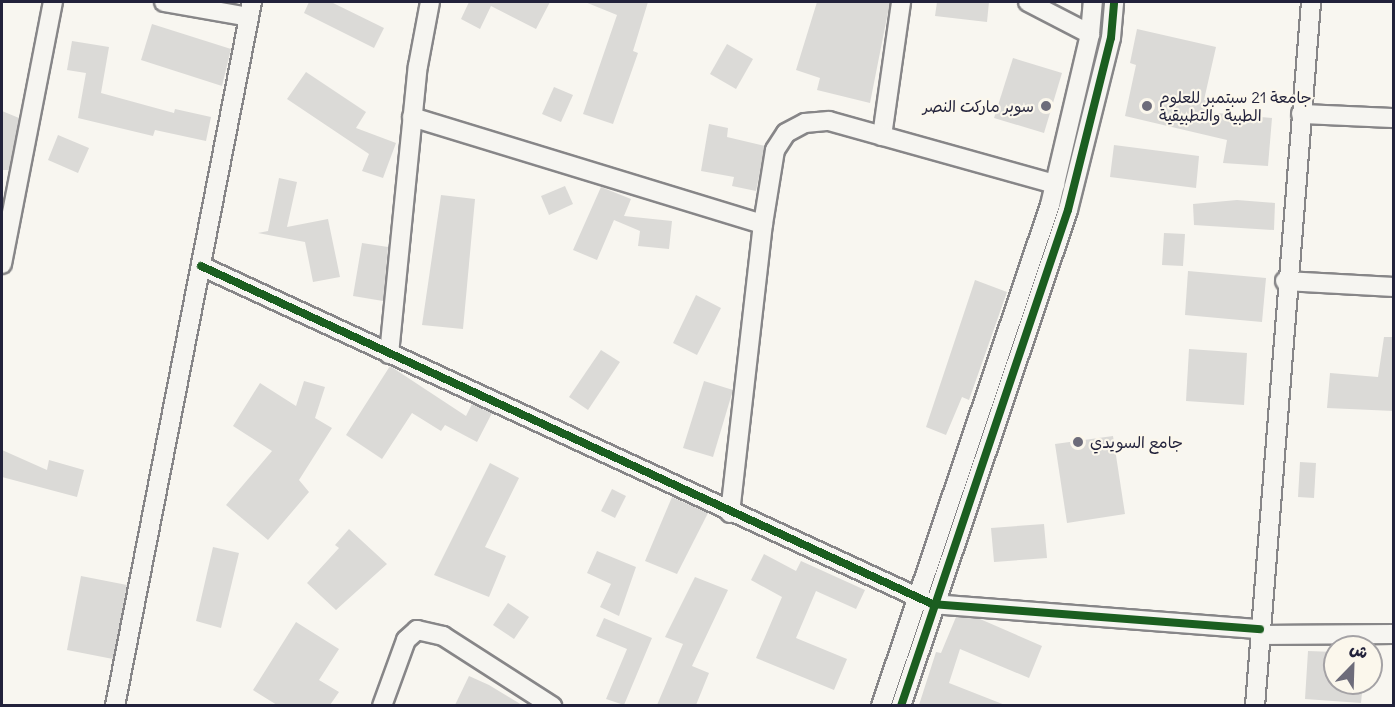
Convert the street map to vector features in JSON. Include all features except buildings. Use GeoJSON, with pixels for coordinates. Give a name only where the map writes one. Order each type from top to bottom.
{"type":"FeatureCollection","features":[{"type":"Feature","properties":{"kind":"street"},"geometry":{"type":"LineString","coordinates":[[2,264],[53,2]]}},
{"type":"Feature","properties":{"kind":"street"},"geometry":{"type":"LineString","coordinates":[[116,705],[250,9],[165,2]]}},
{"type":"Feature","properties":{"kind":"street"},"geometry":{"type":"LineString","coordinates":[[389,354],[412,117],[430,2]]}},
{"type":"Feature","properties":{"kind":"street"},"geometry":{"type":"LineString","coordinates":[[882,136],[901,2]]}},
{"type":"Feature","properties":{"kind":"street"},"geometry":{"type":"LineString","coordinates":[[1028,2],[1090,34]]}},
{"type":"Feature","properties":{"kind":"street"},"geometry":{"type":"LineString","coordinates":[[881,705],[913,598],[1054,184],[1090,34],[1093,2]]}},
{"type":"Feature","properties":{"kind":"street"},"geometry":{"type":"LineString","coordinates":[[901,705],[932,604],[1068,210],[1111,38],[1114,2]]}},
{"type":"Feature","properties":{"kind":"street"},"geometry":{"type":"LineString","coordinates":[[1255,705],[1285,281],[1311,2]]}},
{"type":"Feature","properties":{"kind":"street"},"geometry":{"type":"LineString","coordinates":[[1301,114],[1394,118]]}},
{"type":"Feature","properties":{"kind":"street"},"geometry":{"type":"LineString","coordinates":[[412,117],[763,224]]}},
{"type":"Feature","properties":{"kind":"street"},"geometry":{"type":"LineString","coordinates":[[730,513],[763,224],[775,150],[786,133],[817,121],[882,136],[1054,184]]}},
{"type":"Feature","properties":{"kind":"street"},"geometry":{"type":"LineString","coordinates":[[201,266],[913,598],[932,604],[1260,632],[1394,634]]}},
{"type":"Feature","properties":{"kind":"street"},"geometry":{"type":"LineString","coordinates":[[1285,281],[1394,287]]}},
{"type":"Feature","properties":{"kind":"street"},"geometry":{"type":"LineString","coordinates":[[381,705],[406,640],[417,630],[442,636],[552,705]]}},
{"type":"Feature","properties":{"kind":"cycle path"},"geometry":{"type":"LineString","coordinates":[[901,706],[1068,210],[1111,38],[1114,2]]}},
{"type":"Feature","properties":{"kind":"cycle path"},"geometry":{"type":"LineString","coordinates":[[201,266],[932,604],[1260,629]]}},
{"type":"Feature","properties":{"kind":"place","name":"سوبر ماركت النصر"},"geometry":{"type":"Point","coordinates":[1046,106]}},
{"type":"Feature","properties":{"kind":"place","name":"جامعة 21 سبتمبر للعلوم الطبية والتطبيقية"},"geometry":{"type":"Point","coordinates":[1147,106]}},
{"type":"Feature","properties":{"kind":"place","name":"جامع السويدي"},"geometry":{"type":"Point","coordinates":[1078,442]}}]}
